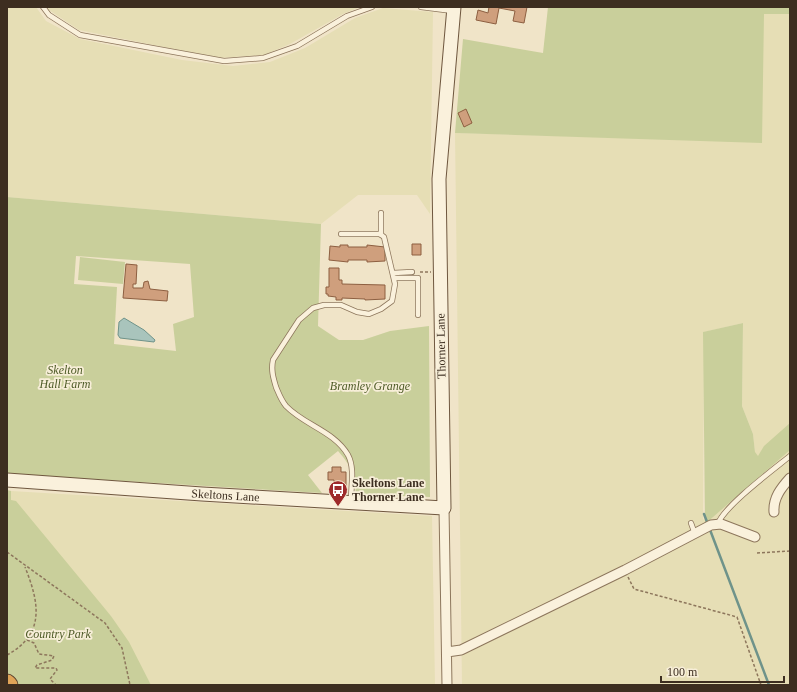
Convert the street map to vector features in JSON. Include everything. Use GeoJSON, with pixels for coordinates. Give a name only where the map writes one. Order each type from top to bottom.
{"type":"FeatureCollection","features":[{"type":"Feature","properties":{"kind":"street","name":"Thorner Lane"},"geometry":{"type":"LineString","coordinates":[[448,685],[439,272],[439,171],[453,9]]}},
{"type":"Feature","properties":{"kind":"street"},"geometry":{"type":"LineString","coordinates":[[774,512],[774,505],[777,496],[790,478]]}},
{"type":"Feature","properties":{"kind":"street","name":"Skeltons Lane"},"geometry":{"type":"LineString","coordinates":[[7,480],[194,494],[444,508]]}},
{"type":"Feature","properties":{"kind":"street"},"geometry":{"type":"LineString","coordinates":[[447,652],[461,650],[625,570],[711,526],[746,532],[755,537]]}},
{"type":"Feature","properties":{"kind":"street"},"geometry":{"type":"LineString","coordinates":[[746,532],[751,531],[754,527]]}},
{"type":"Feature","properties":{"kind":"lane"},"geometry":{"type":"LineString","coordinates":[[43,7],[49,15],[80,35],[224,61],[263,58],[297,46],[347,16],[372,7]]}},
{"type":"Feature","properties":{"kind":"lane"},"geometry":{"type":"LineString","coordinates":[[421,7],[453,9]]}},
{"type":"Feature","properties":{"kind":"lane"},"geometry":{"type":"LineString","coordinates":[[350,503],[352,468],[348,456],[328,434],[286,406],[280,397],[272,373],[272,367],[273,360],[299,320],[308,311],[318,306],[336,304],[347,306],[363,313],[376,312],[392,301],[395,290],[394,278],[385,239],[381,235],[381,213]]}},
{"type":"Feature","properties":{"kind":"lane"},"geometry":{"type":"LineString","coordinates":[[341,234],[381,235]]}},
{"type":"Feature","properties":{"kind":"lane"},"geometry":{"type":"LineString","coordinates":[[393,273],[412,272]]}},
{"type":"Feature","properties":{"kind":"lane"},"geometry":{"type":"LineString","coordinates":[[394,278],[418,278],[418,315]]}},
{"type":"Feature","properties":{"kind":"lane"},"geometry":{"type":"LineString","coordinates":[[711,526],[790,456]]}},
{"type":"Feature","properties":{"kind":"lane"},"geometry":{"type":"LineString","coordinates":[[691,523],[695,534]]}},
{"type":"Feature","properties":{"kind":"path"},"geometry":{"type":"LineString","coordinates":[[600,7],[606,7]]}},
{"type":"Feature","properties":{"kind":"path"},"geometry":{"type":"LineString","coordinates":[[412,272],[439,272]]}},
{"type":"Feature","properties":{"kind":"path"},"geometry":{"type":"LineString","coordinates":[[757,553],[790,551]]}},
{"type":"Feature","properties":{"kind":"path"},"geometry":{"type":"LineString","coordinates":[[7,552],[25,567],[92,612],[105,623],[122,648],[130,685]]}},
{"type":"Feature","properties":{"kind":"path"},"geometry":{"type":"LineString","coordinates":[[7,655],[15,651],[27,640],[32,631],[37,609],[34,591],[25,567]]}},
{"type":"Feature","properties":{"kind":"path"},"geometry":{"type":"LineString","coordinates":[[625,570],[634,589],[737,617],[761,685]]}},
{"type":"Feature","properties":{"kind":"path"},"geometry":{"type":"LineString","coordinates":[[27,640],[34,643],[39,654],[54,656],[52,660],[37,665],[35,668],[56,668],[57,670],[50,679],[56,685]]}},
{"type":"Feature","properties":{"kind":"shaded area"},"geometry":{"type":"Polygon","coordinates":[[[7,7],[36,7],[46,21],[80,39],[182,60],[233,66],[270,62],[305,48],[355,18],[383,8],[433,12],[430,214],[417,195],[358,195],[321,224],[7,197],[7,7]]]}},
{"type":"Feature","properties":{"kind":"shaded area"},"geometry":{"type":"Polygon","coordinates":[[[47,7],[360,7],[343,14],[290,44],[264,55],[218,58],[79,30],[49,10],[47,7]]]}},
{"type":"Feature","properties":{"kind":"shaded area"},"geometry":{"type":"Polygon","coordinates":[[[764,13],[790,14],[790,685],[462,685],[455,133],[703,140],[764,13]],[[743,323],[704,332],[703,520],[755,452],[753,434],[742,406],[743,323]]]}},
{"type":"Feature","properties":{"kind":"shaded area"},"geometry":{"type":"Polygon","coordinates":[[[11,491],[432,516],[435,685],[151,685],[111,616],[11,505],[11,491]]]}},
{"type":"Feature","properties":{"kind":"green space"},"geometry":{"type":"Polygon","coordinates":[[[548,7],[790,7],[790,14],[764,14],[762,143],[455,133],[463,39],[543,53],[548,7]]]}},
{"type":"Feature","properties":{"kind":"green space"},"geometry":{"type":"Polygon","coordinates":[[[7,197],[321,224],[318,326],[339,340],[363,340],[390,331],[429,326],[430,497],[356,494],[355,481],[352,471],[338,451],[308,475],[322,493],[7,474],[7,197]],[[76,256],[74,284],[117,287],[114,344],[176,351],[173,324],[194,317],[190,264],[76,256]]]}},
{"type":"Feature","properties":{"kind":"green space"},"geometry":{"type":"Polygon","coordinates":[[[80,257],[125,262],[123,284],[78,280],[80,257]]]}},
{"type":"Feature","properties":{"kind":"green space"},"geometry":{"type":"Polygon","coordinates":[[[743,323],[742,406],[753,434],[755,452],[758,456],[764,446],[790,423],[790,450],[705,524],[703,332],[743,323]]]}},
{"type":"Feature","properties":{"kind":"green space","name":"Country Park"},"geometry":{"type":"Polygon","coordinates":[[[7,490],[11,491],[11,500],[16,501],[111,616],[129,642],[151,685],[7,685],[7,490]]]}},
{"type":"Feature","properties":{"kind":"water"},"geometry":{"type":"Polygon","coordinates":[[[124,318],[144,330],[155,340],[154,342],[120,338],[118,335],[119,322],[124,318]]]}},
{"type":"Feature","properties":{"kind":"building"},"geometry":{"type":"Polygon","coordinates":[[[489,7],[527,7],[524,23],[513,21],[515,11],[499,8],[496,24],[476,20],[478,10],[488,13],[489,7]]]}},
{"type":"Feature","properties":{"kind":"building"},"geometry":{"type":"Polygon","coordinates":[[[466,109],[472,123],[464,127],[458,113],[466,109]]]}},
{"type":"Feature","properties":{"kind":"building"},"geometry":{"type":"Polygon","coordinates":[[[412,244],[421,244],[421,255],[412,255],[412,244]]]}},
{"type":"Feature","properties":{"kind":"building"},"geometry":{"type":"Polygon","coordinates":[[[340,245],[348,245],[348,247],[367,247],[367,245],[385,247],[385,261],[367,262],[367,260],[348,260],[348,262],[329,260],[330,246],[340,247],[340,245]]]}},
{"type":"Feature","properties":{"kind":"building"},"geometry":{"type":"Polygon","coordinates":[[[126,264],[137,265],[136,284],[133,284],[133,288],[143,288],[144,282],[148,281],[150,289],[168,291],[167,301],[123,298],[126,264]]]}},
{"type":"Feature","properties":{"kind":"building"},"geometry":{"type":"Polygon","coordinates":[[[329,268],[339,268],[339,280],[342,280],[342,284],[385,285],[385,299],[365,300],[342,298],[342,300],[336,300],[336,297],[328,296],[328,294],[326,294],[326,287],[329,287],[329,268]]]}},
{"type":"Feature","properties":{"kind":"building"},"geometry":{"type":"Polygon","coordinates":[[[332,467],[341,467],[341,472],[346,472],[346,489],[334,489],[334,480],[328,480],[328,472],[332,472],[332,467]]]}},
{"type":"Feature","properties":{"kind":"waterway"},"geometry":{"type":"LineString","coordinates":[[704,514],[769,685]]}},
{"type":"Feature","properties":{"kind":"place","name":"Skeltons Lane Thorner Lane"},"geometry":{"type":"Point","coordinates":[338,507]}},
{"type":"Feature","properties":{"kind":"park label","name":"Skelton Hall Farm"},"geometry":{"type":"Point","coordinates":[65,377]}},
{"type":"Feature","properties":{"kind":"park label","name":"Bramley Grange"},"geometry":{"type":"Point","coordinates":[370,386]}}]}
